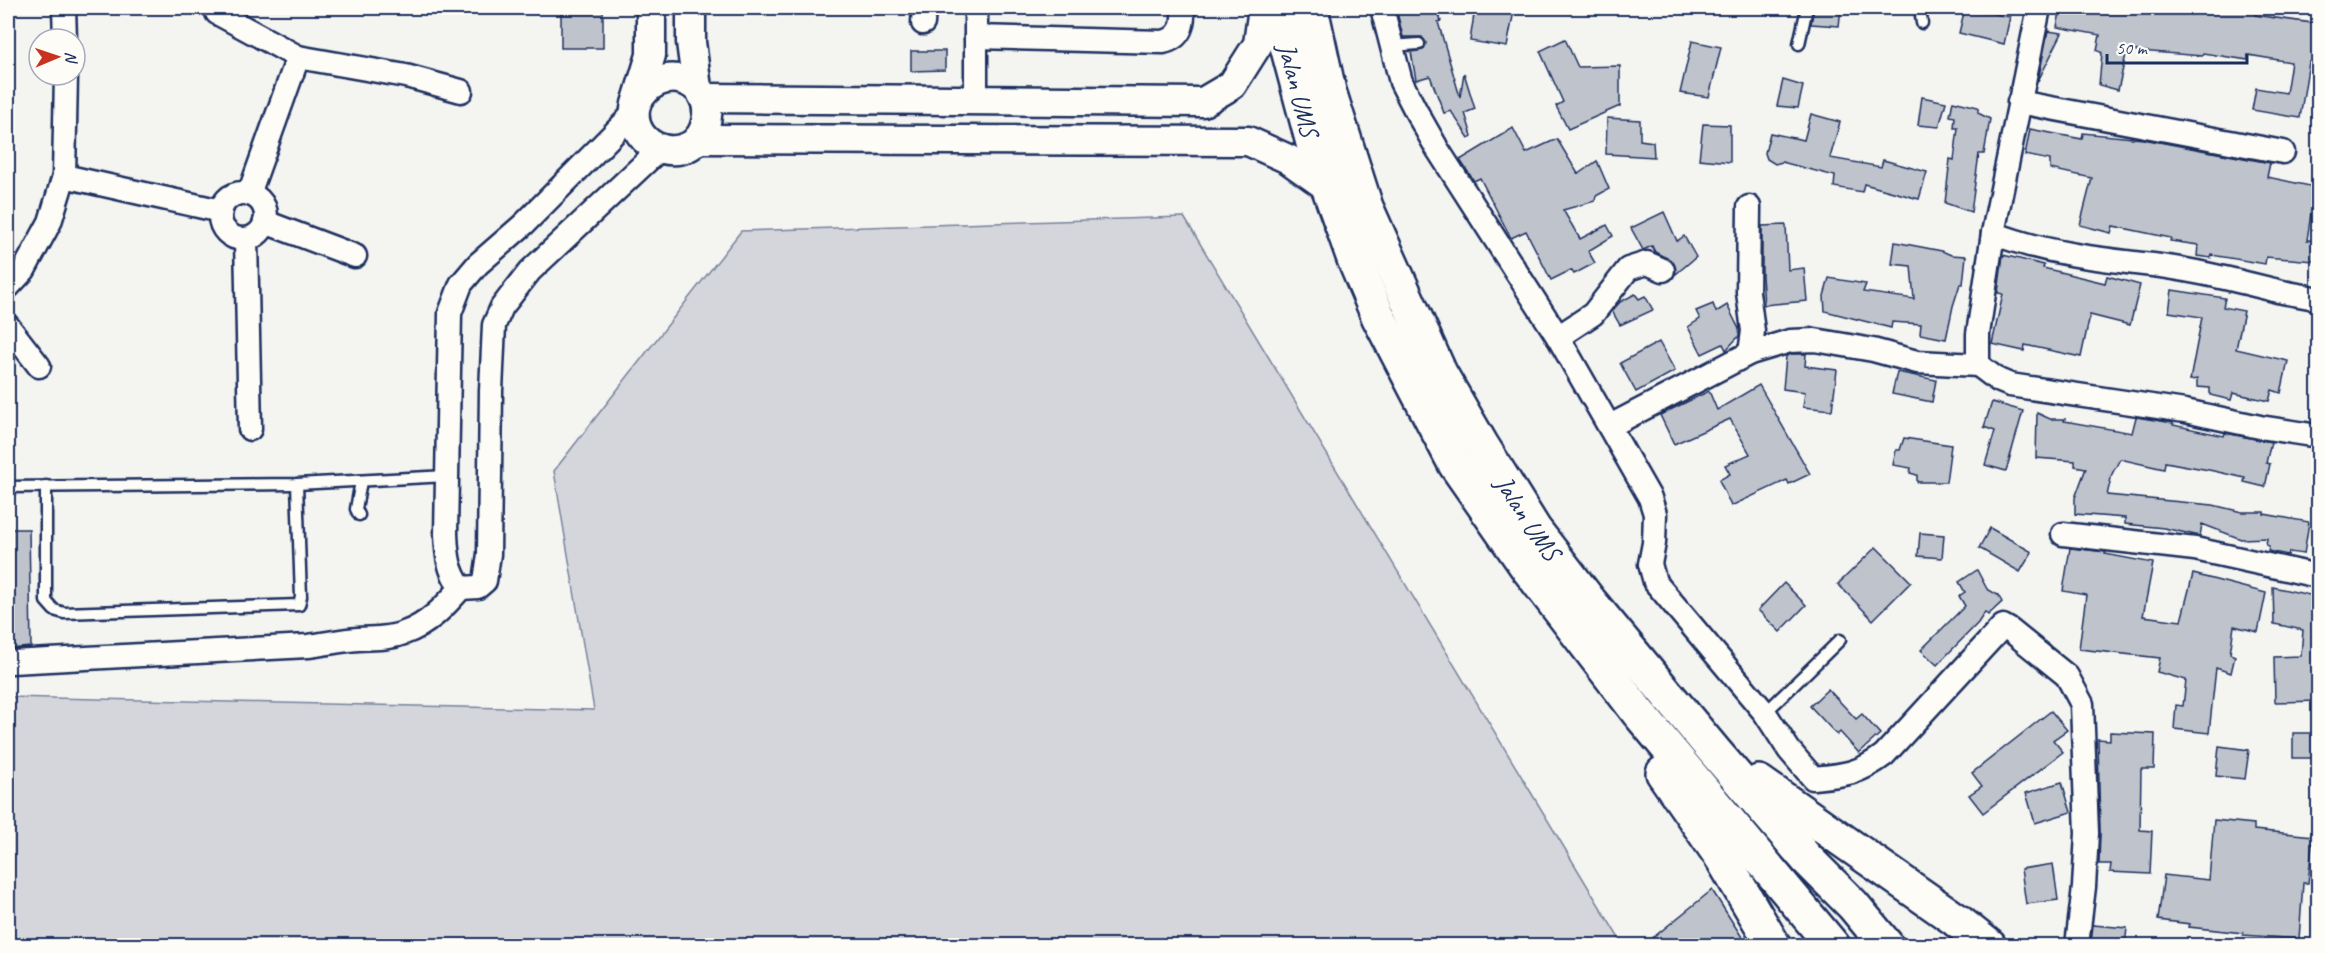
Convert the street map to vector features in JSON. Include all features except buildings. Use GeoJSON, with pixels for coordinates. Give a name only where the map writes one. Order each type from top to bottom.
{"type":"FeatureCollection","features":[{"type":"Feature","properties":{"kind":"highway","name":"Jalan UMS"},"geometry":{"type":"LineString","coordinates":[[1281,8],[1287,46],[1314,147],[1354,259],[1379,318],[1455,464],[1529,570],[1637,711],[1833,945]]}},
{"type":"Feature","properties":{"kind":"highway","name":"Jalan UMS"},"geometry":{"type":"LineString","coordinates":[[1311,8],[1329,91],[1366,207],[1440,373],[1480,444],[1534,529],[1591,603],[1807,859],[1887,945]]}},
{"type":"Feature","properties":{"kind":"highway"},"geometry":{"type":"LineString","coordinates":[[1637,711],[1662,772],[1722,858],[1774,945]]}},
{"type":"Feature","properties":{"kind":"highway"},"geometry":{"type":"LineString","coordinates":[[1715,752],[1989,945]]}},
{"type":"Feature","properties":{"kind":"street"},"geometry":{"type":"LineString","coordinates":[[64,8],[65,27]]}},
{"type":"Feature","properties":{"kind":"street"},"geometry":{"type":"LineString","coordinates":[[651,8],[651,55],[635,108],[636,124],[641,135],[650,144],[660,149],[680,150],[698,139],[707,120],[691,42],[691,8]]}},
{"type":"Feature","properties":{"kind":"street"},"geometry":{"type":"LineString","coordinates":[[976,8],[976,100]]}},
{"type":"Feature","properties":{"kind":"street"},"geometry":{"type":"LineString","coordinates":[[976,37],[1163,42],[1180,33],[1184,19],[1183,8]]}},
{"type":"Feature","properties":{"kind":"street"},"geometry":{"type":"LineString","coordinates":[[461,588],[450,572],[447,560],[450,313],[461,284],[478,264],[524,224],[635,108],[642,93],[650,84],[662,79],[674,78],[686,81],[700,93],[976,100],[1203,102],[1232,85],[1258,44],[1263,8]]}},
{"type":"Feature","properties":{"kind":"street"},"geometry":{"type":"LineString","coordinates":[[1382,8],[1401,82],[1438,150],[1558,337],[1650,498],[1655,514],[1654,543],[1650,564],[1655,582],[1765,712],[1790,750],[1813,778],[1850,775],[1873,764],[1884,755],[2002,626],[2007,627],[2067,676],[2082,704],[2088,833],[2077,945]]}},
{"type":"Feature","properties":{"kind":"street"},"geometry":{"type":"LineString","coordinates":[[1978,365],[1978,334],[1992,233],[2039,8]]}},
{"type":"Feature","properties":{"kind":"street"},"geometry":{"type":"LineString","coordinates":[[217,13],[298,57],[406,76],[461,91]]}},
{"type":"Feature","properties":{"kind":"street"},"geometry":{"type":"LineString","coordinates":[[249,194],[298,57]]}},
{"type":"Feature","properties":{"kind":"street"},"geometry":{"type":"LineString","coordinates":[[8,287],[24,270],[51,222],[64,176],[66,87]]}},
{"type":"Feature","properties":{"kind":"street"},"geometry":{"type":"LineString","coordinates":[[2019,102],[2283,152]]}},
{"type":"Feature","properties":{"kind":"street"},"geometry":{"type":"LineString","coordinates":[[698,139],[1248,141],[1288,159],[1329,188]]}},
{"type":"Feature","properties":{"kind":"street"},"geometry":{"type":"LineString","coordinates":[[12,662],[308,646],[356,639],[386,638],[405,633],[424,623],[461,588],[478,587],[485,581],[488,570],[494,325],[502,308],[530,271],[660,149]]}},
{"type":"Feature","properties":{"kind":"street"},"geometry":{"type":"LineString","coordinates":[[64,176],[221,211]]}},
{"type":"Feature","properties":{"kind":"street"},"geometry":{"type":"LineString","coordinates":[[249,194],[261,202],[266,215],[265,222],[258,233],[246,239],[239,239],[226,232],[222,226],[221,211],[228,199],[235,195],[249,194]]}},
{"type":"Feature","properties":{"kind":"street"},"geometry":{"type":"LineString","coordinates":[[1749,207],[1748,292],[1753,331],[1750,353]]}},
{"type":"Feature","properties":{"kind":"street"},"geometry":{"type":"LineString","coordinates":[[265,222],[355,256]]}},
{"type":"Feature","properties":{"kind":"street"},"geometry":{"type":"LineString","coordinates":[[1992,233],[2015,242],[2086,258],[2185,270],[2319,299]]}},
{"type":"Feature","properties":{"kind":"street"},"geometry":{"type":"LineString","coordinates":[[246,239],[250,429]]}},
{"type":"Feature","properties":{"kind":"street"},"geometry":{"type":"LineString","coordinates":[[1558,337],[1593,314],[1628,269],[1647,263],[1663,270]]}},
{"type":"Feature","properties":{"kind":"street"},"geometry":{"type":"LineString","coordinates":[[8,326],[39,366]]}},
{"type":"Feature","properties":{"kind":"street"},"geometry":{"type":"LineString","coordinates":[[1610,426],[1750,353],[1790,340],[1815,340],[1873,350],[1917,362],[1978,365],[1998,380],[2010,385],[2185,411],[2260,427],[2319,436]]}},
{"type":"Feature","properties":{"kind":"street"},"geometry":{"type":"LineString","coordinates":[[2063,534],[2195,549],[2319,576]]}},
{"type":"Feature","properties":{"kind":"lane"},"geometry":{"type":"LineString","coordinates":[[1799,45],[1807,8]]}},
{"type":"Feature","properties":{"kind":"lane"},"geometry":{"type":"LineString","coordinates":[[1920,8],[1922,23]]}},
{"type":"Feature","properties":{"kind":"lane"},"geometry":{"type":"LineString","coordinates":[[1391,46],[1419,44]]}},
{"type":"Feature","properties":{"kind":"lane"},"geometry":{"type":"LineString","coordinates":[[8,487],[297,484],[447,476]]}},
{"type":"Feature","properties":{"kind":"lane"},"geometry":{"type":"LineString","coordinates":[[359,515],[356,510],[360,481]]}},
{"type":"Feature","properties":{"kind":"lane"},"geometry":{"type":"LineString","coordinates":[[46,486],[46,601],[54,610],[64,613],[299,605],[301,597],[297,484]]}},
{"type":"Feature","properties":{"kind":"lane"},"geometry":{"type":"LineString","coordinates":[[1765,712],[1840,640]]}},
{"type":"Feature","properties":{"kind":"shaded area"},"geometry":{"type":"Polygon","coordinates":[[[1184,217],[1623,945],[8,945],[8,697],[594,710],[554,471],[741,231],[1184,217]]]}}]}
